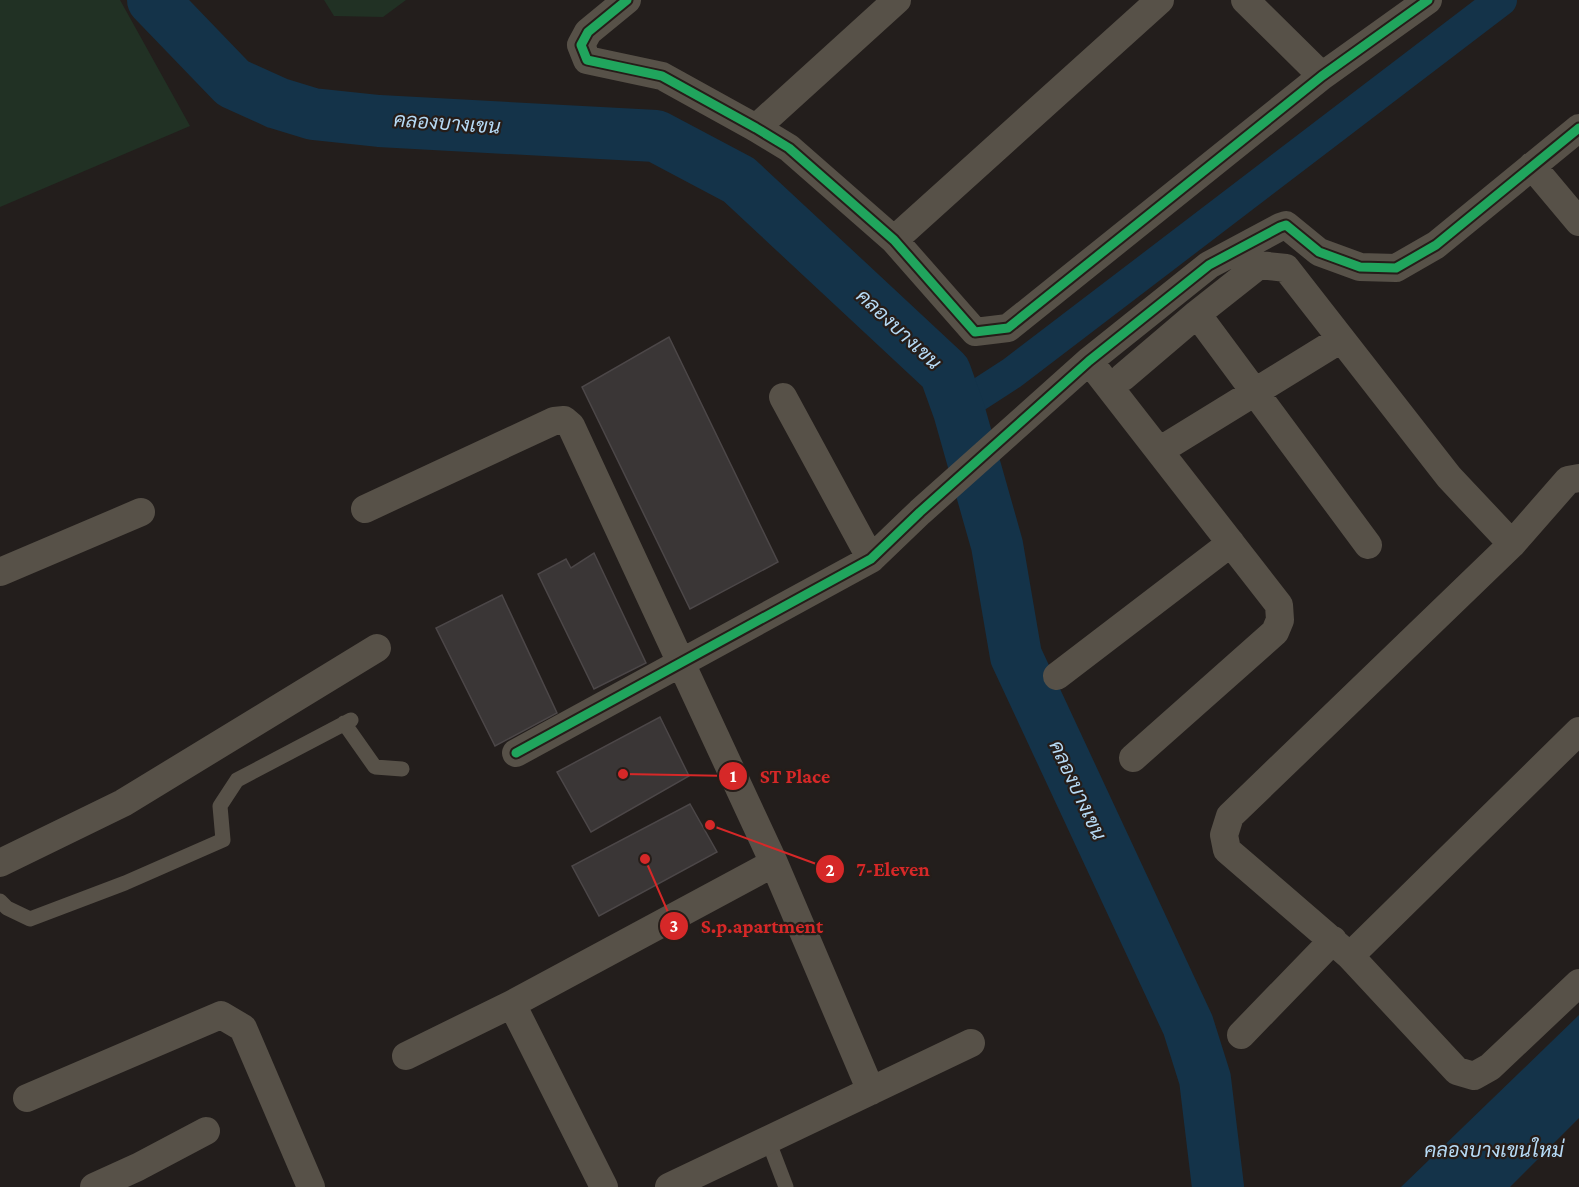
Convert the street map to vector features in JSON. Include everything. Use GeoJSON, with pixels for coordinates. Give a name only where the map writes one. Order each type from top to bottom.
{"type":"FeatureCollection","features":[{"type":"Feature","properties":{"kind":"street"},"geometry":{"type":"LineString","coordinates":[[627,0],[588,32],[580,45],[587,60],[662,76],[789,148],[894,240],[975,332],[1008,328],[1322,76],[1428,0]]}},
{"type":"Feature","properties":{"kind":"street"},"geometry":{"type":"LineString","coordinates":[[756,128],[897,0]]}},
{"type":"Feature","properties":{"kind":"street"},"geometry":{"type":"LineString","coordinates":[[894,240],[1160,0]]}},
{"type":"Feature","properties":{"kind":"street"},"geometry":{"type":"LineString","coordinates":[[1245,0],[1322,76]]}},
{"type":"Feature","properties":{"kind":"street"},"geometry":{"type":"LineString","coordinates":[[516,753],[871,559],[920,512],[1089,361],[1209,265],[1280,226],[1286,225],[1319,252],[1360,267],[1396,268],[1436,245],[1579,128]]}},
{"type":"Feature","properties":{"kind":"street"},"geometry":{"type":"LineString","coordinates":[[1532,166],[1579,222]]}},
{"type":"Feature","properties":{"kind":"street"},"geometry":{"type":"LineString","coordinates":[[1123,377],[1259,265],[1286,268],[1449,477],[1512,544]]}},
{"type":"Feature","properties":{"kind":"street"},"geometry":{"type":"LineString","coordinates":[[1197,314],[1368,545]]}},
{"type":"Feature","properties":{"kind":"street"},"geometry":{"type":"LineString","coordinates":[[1159,452],[1341,339]]}},
{"type":"Feature","properties":{"kind":"street"},"geometry":{"type":"LineString","coordinates":[[1089,361],[1279,605],[1280,620],[1275,632],[1133,758]]}},
{"type":"Feature","properties":{"kind":"street"},"geometry":{"type":"LineString","coordinates":[[783,398],[871,559]]}},
{"type":"Feature","properties":{"kind":"street"},"geometry":{"type":"LineString","coordinates":[[365,509],[554,421],[564,420],[571,426],[774,862],[871,1091]]}},
{"type":"Feature","properties":{"kind":"street"},"geometry":{"type":"LineString","coordinates":[[1579,478],[1568,480],[1512,544],[1230,816],[1224,836],[1227,850],[1341,948],[1457,1071],[1474,1076],[1490,1067],[1579,983]]}},
{"type":"Feature","properties":{"kind":"street"},"geometry":{"type":"LineString","coordinates":[[0,572],[141,512]]}},
{"type":"Feature","properties":{"kind":"street"},"geometry":{"type":"LineString","coordinates":[[1057,676],[1231,543]]}},
{"type":"Feature","properties":{"kind":"street"},"geometry":{"type":"LineString","coordinates":[[0,863],[123,803],[377,648]]}},
{"type":"Feature","properties":{"kind":"street"},"geometry":{"type":"LineString","coordinates":[[1241,1035],[1341,948],[1579,731]]}},
{"type":"Feature","properties":{"kind":"street"},"geometry":{"type":"LineString","coordinates":[[406,1056],[512,1004],[774,862]]}},
{"type":"Feature","properties":{"kind":"street"},"geometry":{"type":"LineString","coordinates":[[512,1004],[603,1187]]}},
{"type":"Feature","properties":{"kind":"street"},"geometry":{"type":"LineString","coordinates":[[27,1098],[221,1015],[243,1028],[311,1187]]}},
{"type":"Feature","properties":{"kind":"street"},"geometry":{"type":"LineString","coordinates":[[669,1187],[971,1043]]}},
{"type":"Feature","properties":{"kind":"street"},"geometry":{"type":"LineString","coordinates":[[94,1187],[206,1131]]}},
{"type":"Feature","properties":{"kind":"lane"},"geometry":{"type":"LineString","coordinates":[[0,901],[8,908],[30,919],[125,883],[223,840],[220,806],[237,780],[347,722],[375,767],[402,769]]}},
{"type":"Feature","properties":{"kind":"lane"},"geometry":{"type":"LineString","coordinates":[[768,1140],[786,1187]]}},
{"type":"Feature","properties":{"kind":"green space"},"geometry":{"type":"Polygon","coordinates":[[[0,0],[120,0],[190,126],[0,207],[0,0]]]}},
{"type":"Feature","properties":{"kind":"green space"},"geometry":{"type":"Polygon","coordinates":[[[324,0],[406,0],[383,17],[334,16],[324,0]]]}},
{"type":"Feature","properties":{"kind":"water","name":"คลองบางเขนใหม่"},"geometry":{"type":"Polygon","coordinates":[[[1579,1015],[1579,1118],[1510,1187],[1401,1187],[1579,1015]]]}},
{"type":"Feature","properties":{"kind":"building"},"geometry":{"type":"Polygon","coordinates":[[[669,337],[778,562],[690,609],[582,387],[669,337]]]}},
{"type":"Feature","properties":{"kind":"building"},"geometry":{"type":"Polygon","coordinates":[[[594,553],[646,663],[594,689],[538,574],[566,559],[571,568],[594,553]]]}},
{"type":"Feature","properties":{"kind":"building"},"geometry":{"type":"Polygon","coordinates":[[[502,595],[557,713],[495,746],[436,628],[502,595]]]}},
{"type":"Feature","properties":{"kind":"building"},"geometry":{"type":"Polygon","coordinates":[[[660,717],[689,776],[591,832],[557,772],[660,717]]]}},
{"type":"Feature","properties":{"kind":"building"},"geometry":{"type":"Polygon","coordinates":[[[690,804],[717,852],[599,916],[572,866],[690,804]]]}},
{"type":"Feature","properties":{"kind":"waterway","name":"คลองบางเขน"},"geometry":{"type":"LineString","coordinates":[[153,0],[233,83],[277,103],[313,114],[379,121],[656,136],[739,180],[945,372],[959,411],[997,545],[1016,656],[1188,1025],[1205,1079],[1218,1187]]}},
{"type":"Feature","properties":{"kind":"waterway"},"geometry":{"type":"LineString","coordinates":[[958,408],[1012,373],[1501,0]]}},
{"type":"Feature","properties":{"kind":"cycle path"},"geometry":{"type":"LineString","coordinates":[[627,0],[588,32],[581,45],[587,60],[662,76],[789,148],[894,240],[975,332],[1008,328],[1322,76],[1428,0]]}},
{"type":"Feature","properties":{"kind":"cycle path"},"geometry":{"type":"LineString","coordinates":[[516,753],[871,559],[920,512],[1089,361],[1209,265],[1286,225],[1319,252],[1360,267],[1396,268],[1436,245],[1579,128]]}},
{"type":"Feature","properties":{"kind":"place","name":"ST Place"},"geometry":{"type":"Point","coordinates":[623,774]}},
{"type":"Feature","properties":{"kind":"place","name":"7-Eleven"},"geometry":{"type":"Point","coordinates":[710,825]}},
{"type":"Feature","properties":{"kind":"place","name":"S.p.apartment"},"geometry":{"type":"Point","coordinates":[645,859]}}]}
